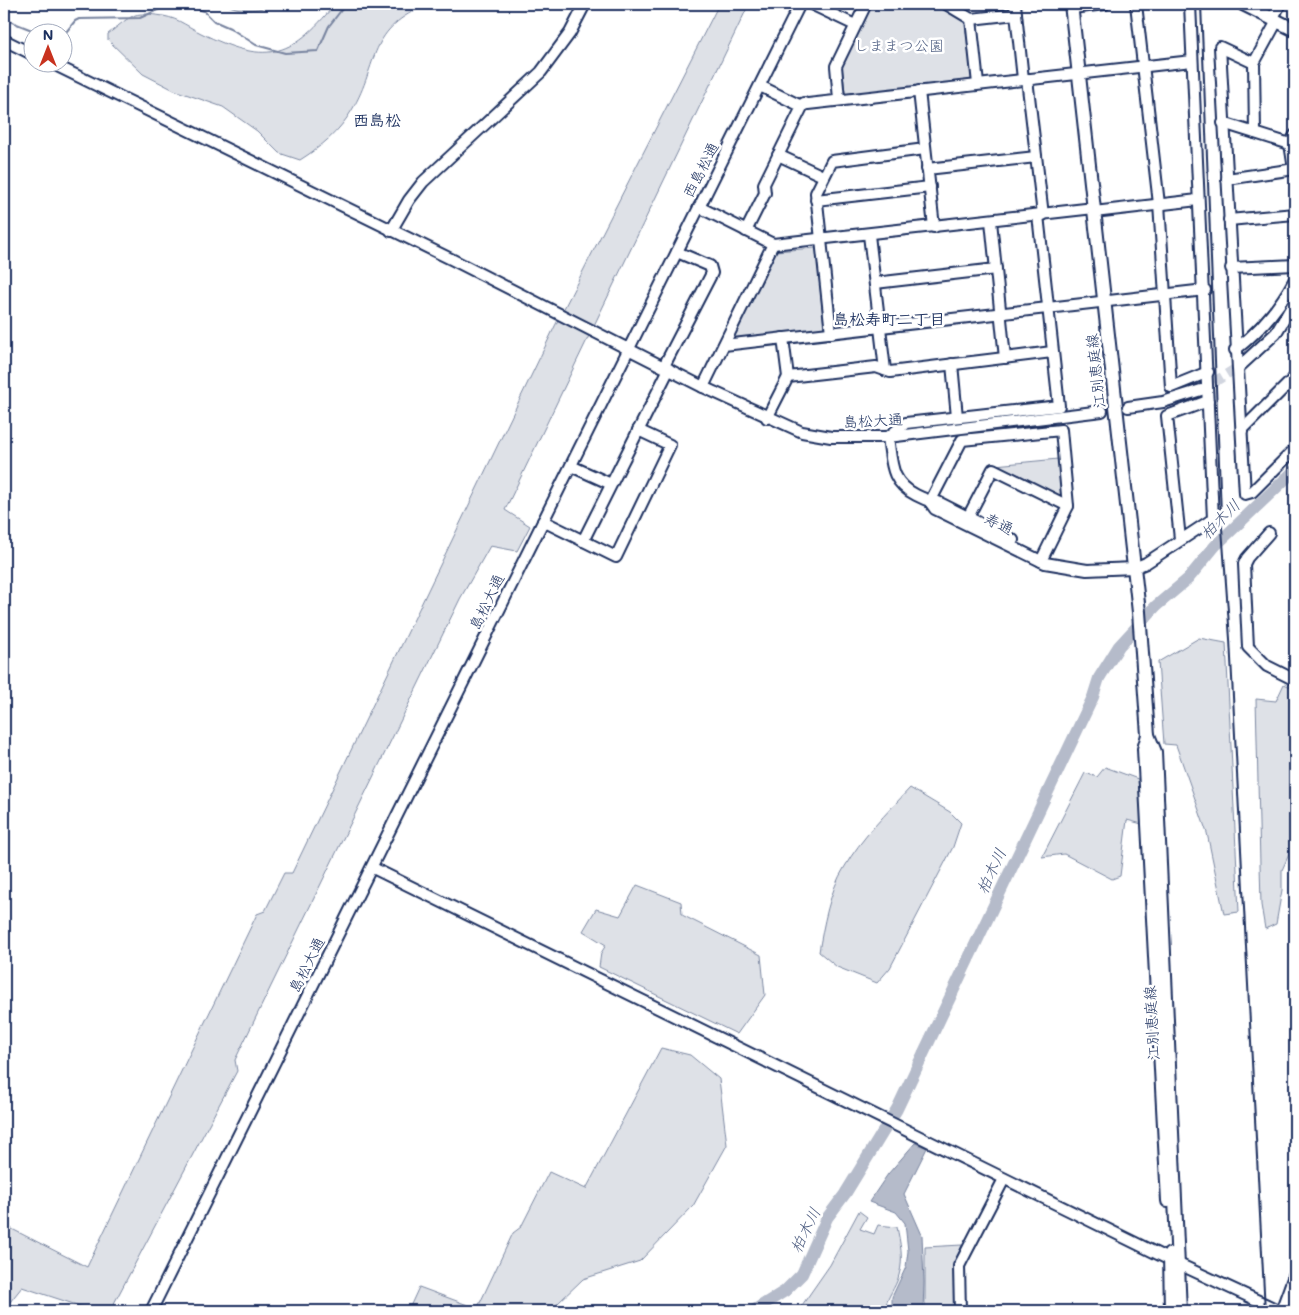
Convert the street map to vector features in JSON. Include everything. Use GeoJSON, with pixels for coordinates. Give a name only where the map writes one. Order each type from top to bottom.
{"type":"FeatureCollection","features":[{"type":"Feature","properties":{"kind":"main road"},"geometry":{"type":"LineString","coordinates":[[1243,4],[1256,7],[1275,20],[1295,30]]}},
{"type":"Feature","properties":{"kind":"main road","name":"江別恵庭線"},"geometry":{"type":"LineString","coordinates":[[1072,6],[1143,654],[1148,735],[1144,749],[1174,1262],[1180,1311]]}},
{"type":"Feature","properties":{"kind":"main road","name":"江別恵庭線"},"geometry":{"type":"LineString","coordinates":[[1170,1311],[1174,1262]]}},
{"type":"Feature","properties":{"kind":"street"},"geometry":{"type":"LineString","coordinates":[[391,231],[409,200],[423,182],[541,72],[570,32],[585,4]]}},
{"type":"Feature","properties":{"kind":"street","name":"西島松通"},"geometry":{"type":"LineString","coordinates":[[628,349],[800,4]]}},
{"type":"Feature","properties":{"kind":"street"},"geometry":{"type":"LineString","coordinates":[[811,4],[855,25]]}},
{"type":"Feature","properties":{"kind":"street"},"geometry":{"type":"LineString","coordinates":[[839,99],[836,66],[866,4]]}},
{"type":"Feature","properties":{"kind":"street"},"geometry":{"type":"LineString","coordinates":[[888,438],[906,423],[1059,406],[1047,308],[1036,157],[1016,9],[971,19],[948,4]]}},
{"type":"Feature","properties":{"kind":"street"},"geometry":{"type":"LineString","coordinates":[[1072,6],[1105,4]]}},
{"type":"Feature","properties":{"kind":"street"},"geometry":{"type":"LineString","coordinates":[[1136,4],[1159,204],[1172,387],[1208,372]]}},
{"type":"Feature","properties":{"kind":"street"},"geometry":{"type":"LineString","coordinates":[[1134,568],[1146,563],[1213,519],[1205,290],[1198,200],[1190,4]]}},
{"type":"Feature","properties":{"kind":"street"},"geometry":{"type":"LineString","coordinates":[[1255,133],[1254,63],[1275,20],[1280,4]]}},
{"type":"Feature","properties":{"kind":"street"},"geometry":{"type":"LineString","coordinates":[[971,19],[978,84]]}},
{"type":"Feature","properties":{"kind":"street"},"geometry":{"type":"LineString","coordinates":[[4,40],[22,49]]}},
{"type":"Feature","properties":{"kind":"street"},"geometry":{"type":"LineString","coordinates":[[1254,63],[1220,47],[1235,350],[1245,494],[1252,492],[1295,449]]}},
{"type":"Feature","properties":{"kind":"street"},"geometry":{"type":"LineString","coordinates":[[760,86],[799,105],[839,99],[1192,61]]}},
{"type":"Feature","properties":{"kind":"street"},"geometry":{"type":"LineString","coordinates":[[69,72],[628,349]]}},
{"type":"Feature","properties":{"kind":"street"},"geometry":{"type":"LineString","coordinates":[[920,91],[934,227]]}},
{"type":"Feature","properties":{"kind":"street"},"geometry":{"type":"LineString","coordinates":[[746,231],[765,193],[764,184],[804,103]]}},
{"type":"Feature","properties":{"kind":"street"},"geometry":{"type":"LineString","coordinates":[[1224,123],[1255,133],[1293,140],[1295,169],[1227,179]]}},
{"type":"Feature","properties":{"kind":"street"},"geometry":{"type":"LineString","coordinates":[[831,332],[816,200],[816,193],[823,176],[832,161],[926,149]]}},
{"type":"Feature","properties":{"kind":"street"},"geometry":{"type":"LineString","coordinates":[[778,155],[823,176]]}},
{"type":"Feature","properties":{"kind":"street"},"geometry":{"type":"LineString","coordinates":[[927,169],[1036,157]]}},
{"type":"Feature","properties":{"kind":"street"},"geometry":{"type":"LineString","coordinates":[[816,200],[930,187]]}},
{"type":"Feature","properties":{"kind":"street"},"geometry":{"type":"LineString","coordinates":[[699,207],[773,244],[1198,200]]}},
{"type":"Feature","properties":{"kind":"street"},"geometry":{"type":"LineString","coordinates":[[1229,220],[1295,214]]}},
{"type":"Feature","properties":{"kind":"street"},"geometry":{"type":"LineString","coordinates":[[991,221],[1005,358]]}},
{"type":"Feature","properties":{"kind":"street"},"geometry":{"type":"LineString","coordinates":[[870,235],[885,370]]}},
{"type":"Feature","properties":{"kind":"street"},"geometry":{"type":"LineString","coordinates":[[703,386],[773,244]]}},
{"type":"Feature","properties":{"kind":"street"},"geometry":{"type":"LineString","coordinates":[[583,541],[712,273],[710,266],[677,252]]}},
{"type":"Feature","properties":{"kind":"street"},"geometry":{"type":"LineString","coordinates":[[1231,268],[1295,264]]}},
{"type":"Feature","properties":{"kind":"street"},"geometry":{"type":"LineString","coordinates":[[875,283],[996,268]]}},
{"type":"Feature","properties":{"kind":"street"},"geometry":{"type":"LineString","coordinates":[[1235,350],[1257,334],[1284,300],[1295,279]]}},
{"type":"Feature","properties":{"kind":"street"},"geometry":{"type":"LineString","coordinates":[[724,345],[880,326],[1105,303],[1205,290]]}},
{"type":"Feature","properties":{"kind":"street"},"geometry":{"type":"LineString","coordinates":[[1240,366],[1276,334],[1295,301]]}},
{"type":"Feature","properties":{"kind":"street"},"geometry":{"type":"LineString","coordinates":[[768,418],[788,377],[783,338]]}},
{"type":"Feature","properties":{"kind":"street","name":"島松大通"},"geometry":{"type":"LineString","coordinates":[[151,1311],[628,349],[768,418],[802,432],[831,437],[888,438],[1102,411]]}},
{"type":"Feature","properties":{"kind":"street"},"geometry":{"type":"LineString","coordinates":[[788,377],[876,367],[890,372],[1052,352]]}},
{"type":"Feature","properties":{"kind":"street"},"geometry":{"type":"LineString","coordinates":[[952,364],[957,417]]}},
{"type":"Feature","properties":{"kind":"street"},"geometry":{"type":"LineString","coordinates":[[1242,430],[1295,378]]}},
{"type":"Feature","properties":{"kind":"street"},"geometry":{"type":"LineString","coordinates":[[1128,408],[1163,402],[1201,390]]}},
{"type":"Feature","properties":{"kind":"street"},"geometry":{"type":"LineString","coordinates":[[1180,539],[1167,416],[1208,400]]}},
{"type":"Feature","properties":{"kind":"street"},"geometry":{"type":"LineString","coordinates":[[543,521],[616,557],[670,445],[638,430]]}},
{"type":"Feature","properties":{"kind":"street"},"geometry":{"type":"LineString","coordinates":[[930,502],[962,440],[1061,430],[1068,506],[1042,558]]}},
{"type":"Feature","properties":{"kind":"street","name":"寿通"},"geometry":{"type":"LineString","coordinates":[[888,438],[892,464],[899,484],[930,502],[935,509],[966,521],[1060,565],[1087,570],[1134,568]]}},
{"type":"Feature","properties":{"kind":"street"},"geometry":{"type":"LineString","coordinates":[[571,466],[611,484]]}},
{"type":"Feature","properties":{"kind":"street"},"geometry":{"type":"LineString","coordinates":[[966,521],[992,468],[1068,506]]}},
{"type":"Feature","properties":{"kind":"street"},"geometry":{"type":"LineString","coordinates":[[1269,533],[1244,564],[1248,647],[1267,666],[1295,680]]}},
{"type":"Feature","properties":{"kind":"street"},"geometry":{"type":"LineString","coordinates":[[372,868],[1174,1262],[1281,1311],[1295,1274]]}},
{"type":"Feature","properties":{"kind":"street"},"geometry":{"type":"LineString","coordinates":[[960,1311],[959,1266],[1004,1179]]}},
{"type":"Feature","properties":{"kind":"green space"},"geometry":{"type":"Polygon","coordinates":[[[226,4],[271,4],[266,7],[248,10],[226,4]]]}},
{"type":"Feature","properties":{"kind":"green space"},"geometry":{"type":"Polygon","coordinates":[[[335,4],[429,4],[394,24],[384,36],[377,48],[361,93],[347,118],[329,138],[300,160],[279,153],[257,131],[223,107],[174,90],[143,74],[108,40],[108,34],[126,20],[135,15],[147,14],[175,19],[223,43],[242,49],[259,52],[275,51],[289,46],[304,37],[335,4]]]}},
{"type":"Feature","properties":{"kind":"green space"},"geometry":{"type":"Polygon","coordinates":[[[719,4],[749,4],[505,510],[530,526],[517,551],[490,546],[460,599],[235,1060],[237,1071],[110,1311],[95,1311],[22,1287],[6,1307],[4,1306],[4,1225],[87,1267],[257,914],[265,911],[284,873],[292,873],[555,326],[719,4]]]}},
{"type":"Feature","properties":{"kind":"green space","name":"しままつ公園"},"geometry":{"type":"Polygon","coordinates":[[[872,4],[923,5],[948,10],[959,16],[967,23],[974,77],[972,80],[847,94],[845,92],[842,66],[872,4]]]}},
{"type":"Feature","properties":{"kind":"green space"},"geometry":{"type":"Polygon","coordinates":[[[816,248],[823,329],[736,340],[733,336],[775,251],[816,248]]]}},
{"type":"Feature","properties":{"kind":"green space"},"geometry":{"type":"Polygon","coordinates":[[[1058,459],[1064,495],[1059,498],[995,465],[1058,459]]]}},
{"type":"Feature","properties":{"kind":"green space"},"geometry":{"type":"Polygon","coordinates":[[[1199,638],[1226,643],[1239,912],[1224,914],[1207,833],[1176,745],[1164,744],[1158,662],[1199,638]]]}},
{"type":"Feature","properties":{"kind":"green space"},"geometry":{"type":"Polygon","coordinates":[[[1284,684],[1295,689],[1295,841],[1282,870],[1282,890],[1276,924],[1265,929],[1261,905],[1256,699],[1276,701],[1284,684]]]}},
{"type":"Feature","properties":{"kind":"green space"},"geometry":{"type":"Polygon","coordinates":[[[1105,767],[1138,779],[1142,824],[1127,820],[1120,876],[1112,879],[1064,854],[1042,857],[1085,773],[1097,777],[1105,767]]]}},
{"type":"Feature","properties":{"kind":"green space"},"geometry":{"type":"Polygon","coordinates":[[[910,788],[950,812],[961,823],[953,847],[890,968],[877,983],[837,967],[819,952],[825,920],[839,877],[866,836],[910,788]]]}},
{"type":"Feature","properties":{"kind":"green space"},"geometry":{"type":"Polygon","coordinates":[[[637,885],[681,902],[682,915],[761,955],[765,995],[737,1034],[599,967],[601,953],[606,945],[583,931],[596,909],[620,916],[637,885]]]}},
{"type":"Feature","properties":{"kind":"green space"},"geometry":{"type":"Polygon","coordinates":[[[661,1048],[690,1055],[719,1079],[727,1145],[693,1206],[640,1261],[583,1279],[558,1303],[554,1311],[408,1311],[419,1287],[473,1307],[479,1305],[513,1233],[521,1227],[549,1172],[586,1189],[661,1048]]]}},
{"type":"Feature","properties":{"kind":"green space"},"geometry":{"type":"Polygon","coordinates":[[[859,1211],[867,1217],[860,1229],[874,1234],[878,1225],[897,1227],[901,1263],[898,1280],[887,1301],[885,1311],[798,1311],[830,1265],[859,1211]]]}},
{"type":"Feature","properties":{"kind":"green space"},"geometry":{"type":"Polygon","coordinates":[[[962,1245],[953,1267],[954,1311],[925,1311],[925,1247],[962,1245]]]}},
{"type":"Feature","properties":{"kind":"water"},"geometry":{"type":"Polygon","coordinates":[[[915,1143],[927,1148],[904,1194],[922,1235],[923,1311],[892,1311],[892,1297],[906,1267],[908,1251],[905,1223],[896,1212],[869,1202],[888,1174],[915,1143]]]}},
{"type":"Feature","properties":{"kind":"waterway"},"geometry":{"type":"LineString","coordinates":[[72,25],[79,19],[140,18],[166,6],[184,5],[204,11],[214,21],[230,28],[256,45],[285,53],[318,51],[329,26],[346,4]]}},
{"type":"Feature","properties":{"kind":"waterway"},"geometry":{"type":"LineString","coordinates":[[4,19],[22,26]]}},
{"type":"Feature","properties":{"kind":"waterway","name":"柏木川"},"geometry":{"type":"LineString","coordinates":[[753,1311],[785,1291],[802,1274],[827,1218],[845,1194],[897,1109],[1093,697],[1099,678],[1119,646],[1156,606],[1188,579],[1215,546],[1295,470]]}},
{"type":"Feature","properties":{"kind":"tunnel"},"geometry":{"type":"LineString","coordinates":[[1201,390],[1240,366]]}},
{"type":"Feature","properties":{"kind":"railway"},"geometry":{"type":"LineString","coordinates":[[1201,4],[1221,514],[1230,639],[1265,1311]]}},
{"type":"Feature","properties":{"kind":"district","name":"西島松"},"geometry":{"type":"Point","coordinates":[377,120]}},
{"type":"Feature","properties":{"kind":"district","name":"島松寿町二丁目"},"geometry":{"type":"Point","coordinates":[889,319]}}]}
